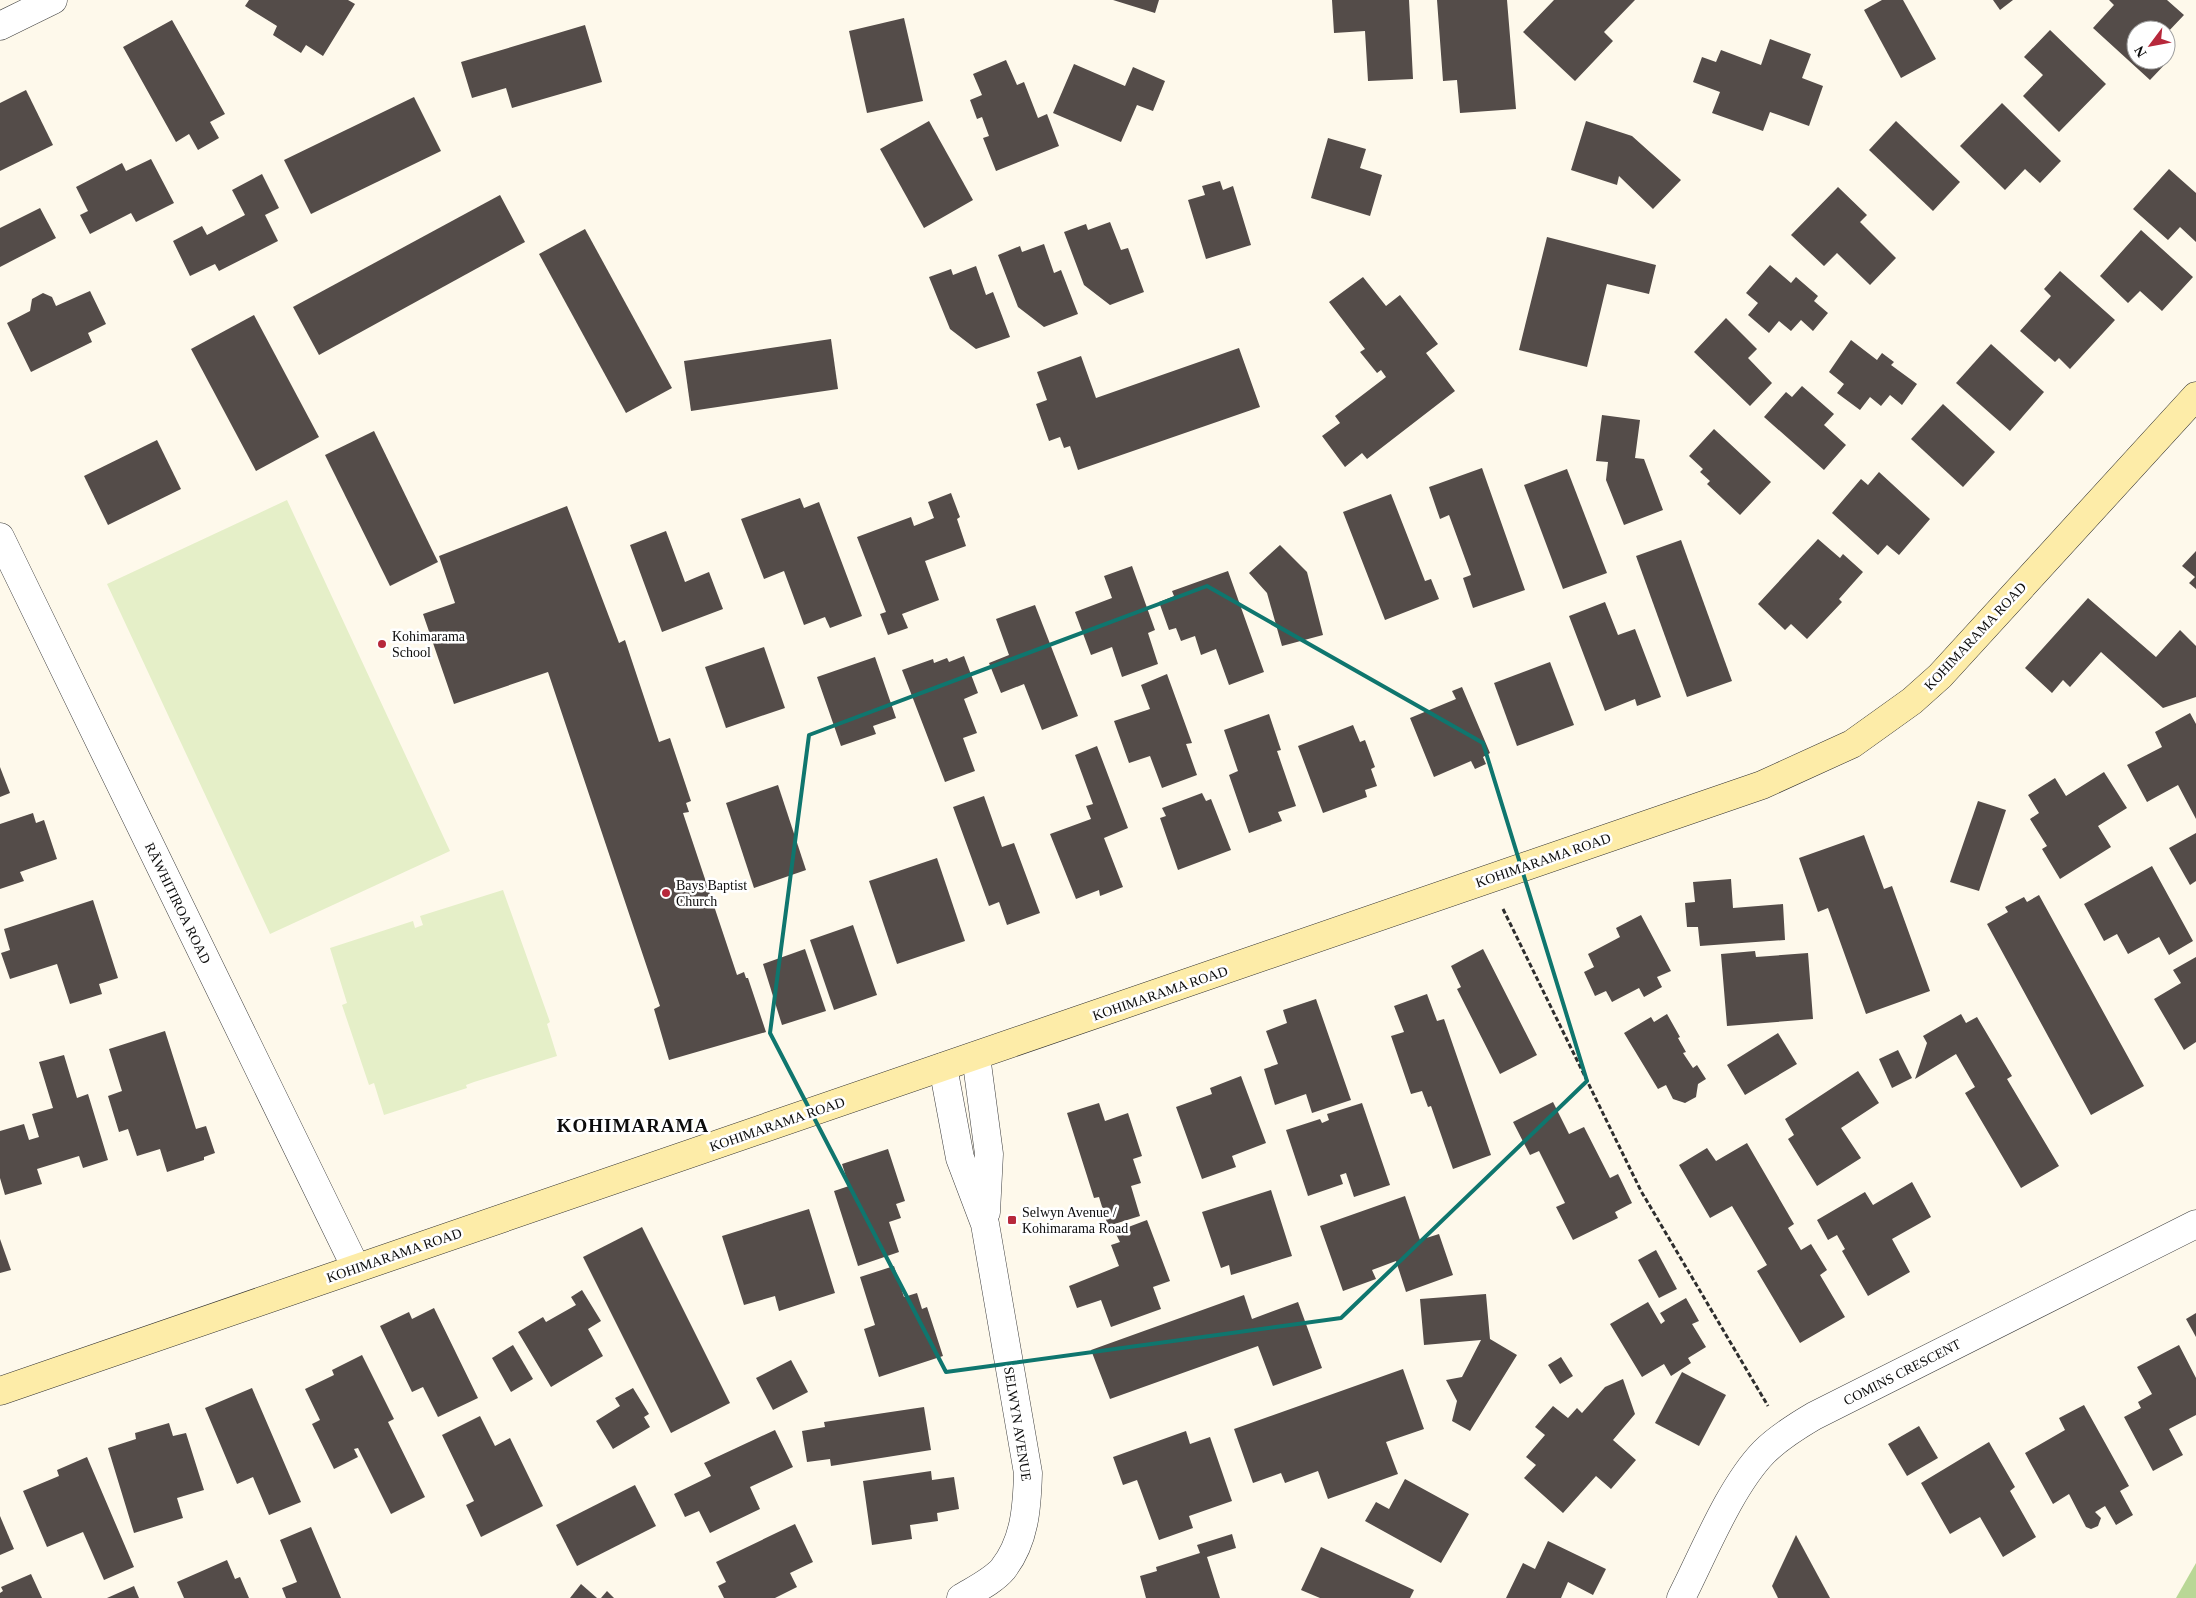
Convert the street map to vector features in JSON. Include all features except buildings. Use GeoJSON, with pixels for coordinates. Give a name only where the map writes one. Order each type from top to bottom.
{"type":"FeatureCollection","features":[{"type":"Feature","properties":{"kind":"main road","name":"KOHIMARAMA ROAD"},"geometry":{"type":"LineString","coordinates":[[0,1391],[1762,785],[1852,744],[1912,701],[1940,676],[2196,396]]}},
{"type":"Feature","properties":{"kind":"street"},"geometry":{"type":"LineString","coordinates":[[0,26],[52,0]]}},
{"type":"Feature","properties":{"kind":"street","name":"RĀWHITIROA ROAD"},"geometry":{"type":"LineString","coordinates":[[0,537],[356,1268]]}},
{"type":"Feature","properties":{"kind":"street","name":"SELWYN AVENUE"},"geometry":{"type":"LineString","coordinates":[[976,1056],[988,1154],[985,1224]]}},
{"type":"Feature","properties":{"kind":"street","name":"SELWYN AVENUE"},"geometry":{"type":"LineString","coordinates":[[943,1067],[960,1158],[985,1224],[1028,1472],[1027,1508],[1024,1528],[1014,1550],[1002,1570],[961,1598]]}},
{"type":"Feature","properties":{"kind":"street","name":"COMINS CRESCENT"},"geometry":{"type":"LineString","coordinates":[[1680,1598],[1747,1472],[1765,1451],[1785,1434],[1814,1416],[2196,1224]]}},
{"type":"Feature","properties":{"kind":"path"},"geometry":{"type":"LineString","coordinates":[[1488,879],[1640,1191],[1785,1434]]}},
{"type":"Feature","properties":{"kind":"highlighted area"},"geometry":{"type":"Polygon","coordinates":[[[1207,586],[1483,743],[1587,1081],[1341,1318],[946,1372],[770,1033],[809,735],[1207,586]]]}},
{"type":"Feature","properties":{"kind":"green space"},"geometry":{"type":"Polygon","coordinates":[[[287,500],[450,851],[270,934],[107,584],[287,500]]]}},
{"type":"Feature","properties":{"kind":"green space"},"geometry":{"type":"Polygon","coordinates":[[[503,890],[550,1022],[547,1024],[557,1056],[474,1082],[466,1085],[467,1088],[384,1115],[374,1083],[369,1085],[342,1005],[347,1003],[330,948],[413,921],[415,928],[423,925],[420,916],[503,890]]]}},
{"type":"Feature","properties":{"kind":"green space"},"geometry":{"type":"Polygon","coordinates":[[[2196,1563],[2196,1598],[2176,1598],[2196,1563]]]}},
{"type":"Feature","properties":{"kind":"place","name":"Kohimarama School"},"geometry":{"type":"Point","coordinates":[382,644]}},
{"type":"Feature","properties":{"kind":"place","name":"Bays Baptist Church"},"geometry":{"type":"Point","coordinates":[666,893]}},
{"type":"Feature","properties":{"kind":"place","name":"Selwyn Avenue / Kohimarama Road"},"geometry":{"type":"Point","coordinates":[1012,1220]}},
{"type":"Feature","properties":{"kind":"district","name":"KOHIMARAMA"},"geometry":{"type":"Point","coordinates":[633,1125]}}]}
